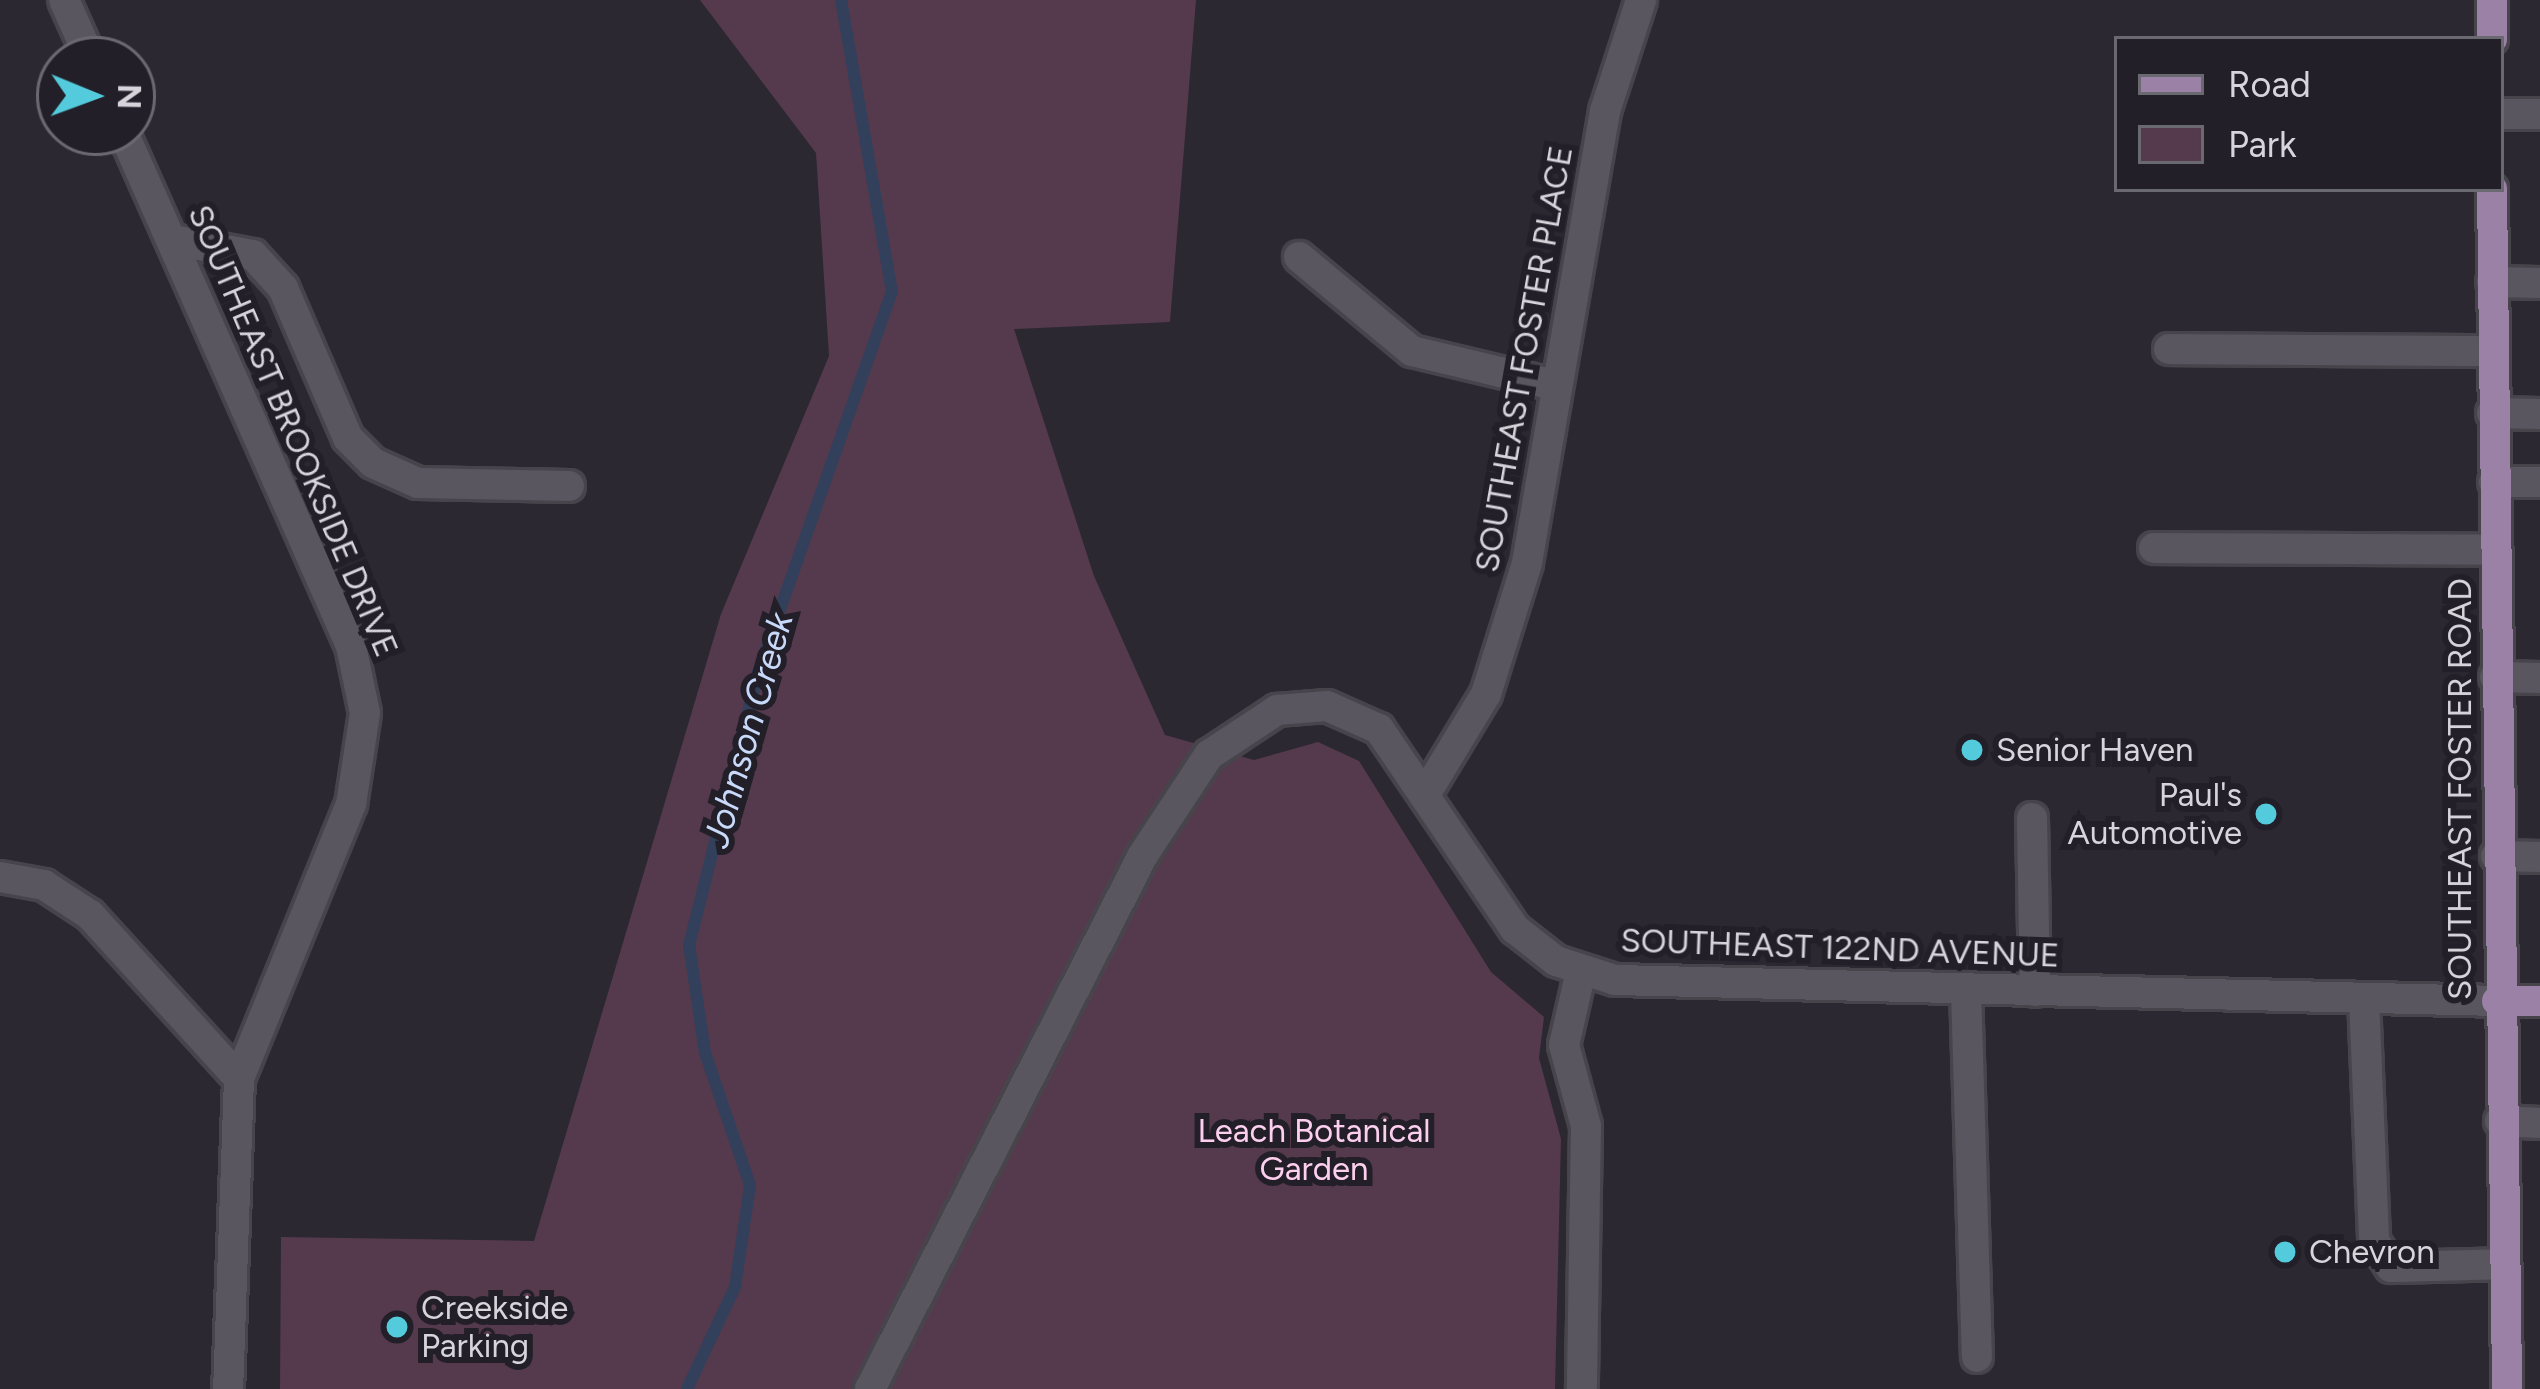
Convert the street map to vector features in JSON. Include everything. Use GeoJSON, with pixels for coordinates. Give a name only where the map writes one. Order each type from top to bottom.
{"type":"FeatureCollection","features":[{"type":"Feature","properties":{"kind":"main road"},"geometry":{"type":"LineString","coordinates":[[2492,0],[2492,36]]}},
{"type":"Feature","properties":{"kind":"main road","name":"SOUTHEAST FOSTER ROAD"},"geometry":{"type":"LineString","coordinates":[[2492,192],[2497,1001],[2507,1389]]}},
{"type":"Feature","properties":{"kind":"main road","name":"SOUTHEAST 122ND AVENUE"},"geometry":{"type":"LineString","coordinates":[[2497,1001],[2540,1001]]}},
{"type":"Feature","properties":{"kind":"street"},"geometry":{"type":"LineString","coordinates":[[64,0],[80,36]]}},
{"type":"Feature","properties":{"kind":"street","name":"SOUTHEAST FOSTER PLACE"},"geometry":{"type":"LineString","coordinates":[[1429,788],[1486,694],[1514,609],[1605,111],[1641,0]]}},
{"type":"Feature","properties":{"kind":"street"},"geometry":{"type":"LineString","coordinates":[[2504,114],[2540,114]]}},
{"type":"Feature","properties":{"kind":"street","name":"SOUTHEAST BROOKSIDE DRIVE"},"geometry":{"type":"LineString","coordinates":[[134,156],[351,646],[365,713],[351,804],[239,1078],[228,1389]]}},
{"type":"Feature","properties":{"kind":"street"},"geometry":{"type":"LineString","coordinates":[[173,240],[253,256],[283,289],[348,439],[373,463],[418,483],[568,487]]}},
{"type":"Feature","properties":{"kind":"street"},"geometry":{"type":"LineString","coordinates":[[1299,257],[1412,351],[1555,386]]}},
{"type":"Feature","properties":{"kind":"street"},"geometry":{"type":"LineString","coordinates":[[2492,282],[2540,283]]}},
{"type":"Feature","properties":{"kind":"street"},"geometry":{"type":"LineString","coordinates":[[2169,349],[2493,351]]}},
{"type":"Feature","properties":{"kind":"street"},"geometry":{"type":"LineString","coordinates":[[2492,413],[2540,414]]}},
{"type":"Feature","properties":{"kind":"street"},"geometry":{"type":"LineString","coordinates":[[2494,482],[2540,482]]}},
{"type":"Feature","properties":{"kind":"street"},"geometry":{"type":"LineString","coordinates":[[2154,548],[2494,550]]}},
{"type":"Feature","properties":{"kind":"street"},"geometry":{"type":"LineString","coordinates":[[2495,677],[2540,678]]}},
{"type":"Feature","properties":{"kind":"street","name":"SOUTHEAST 122ND AVENUE"},"geometry":{"type":"LineString","coordinates":[[870,1389],[1142,855],[1209,754],[1262,715],[1327,706],[1379,728],[1429,788],[1515,929],[1581,971],[1657,984],[2497,1001]]}},
{"type":"Feature","properties":{"kind":"street"},"geometry":{"type":"LineString","coordinates":[[2032,818],[2035,991]]}},
{"type":"Feature","properties":{"kind":"street"},"geometry":{"type":"LineString","coordinates":[[2496,856],[2540,857]]}},
{"type":"Feature","properties":{"kind":"street"},"geometry":{"type":"LineString","coordinates":[[0,877],[44,885],[90,915],[239,1078]]}},
{"type":"Feature","properties":{"kind":"street"},"geometry":{"type":"LineString","coordinates":[[1581,971],[1564,1045],[1586,1126],[1582,1389]]}},
{"type":"Feature","properties":{"kind":"street"},"geometry":{"type":"LineString","coordinates":[[1966,989],[1977,1357]]}},
{"type":"Feature","properties":{"kind":"street"},"geometry":{"type":"LineString","coordinates":[[2364,999],[2374,1241],[2391,1268],[2504,1264]]}},
{"type":"Feature","properties":{"kind":"street"},"geometry":{"type":"LineString","coordinates":[[2500,1121],[2540,1123]]}},
{"type":"Feature","properties":{"kind":"green space","name":"Leach Botanical Garden"},"geometry":{"type":"Polygon","coordinates":[[[700,0],[1196,0],[1170,322],[1014,329],[1094,576],[1165,735],[1254,760],[1318,742],[1359,761],[1491,972],[1544,1017],[1539,1058],[1561,1139],[1555,1389],[280,1389],[281,1237],[534,1241],[721,614],[829,356],[816,153],[700,0]]]}},
{"type":"Feature","properties":{"kind":"waterway","name":"Johnson Creek"},"geometry":{"type":"LineString","coordinates":[[687,1389],[735,1287],[750,1185],[705,1053],[689,945],[758,672],[892,292],[841,0]]}},
{"type":"Feature","properties":{"kind":"place","name":"Senior Haven"},"geometry":{"type":"Point","coordinates":[1972,750]}},
{"type":"Feature","properties":{"kind":"place","name":"Paul's Automotive"},"geometry":{"type":"Point","coordinates":[2266,814]}},
{"type":"Feature","properties":{"kind":"place","name":"Chevron"},"geometry":{"type":"Point","coordinates":[2285,1252]}},
{"type":"Feature","properties":{"kind":"place","name":"Creekside Parking"},"geometry":{"type":"Point","coordinates":[397,1327]}}]}
